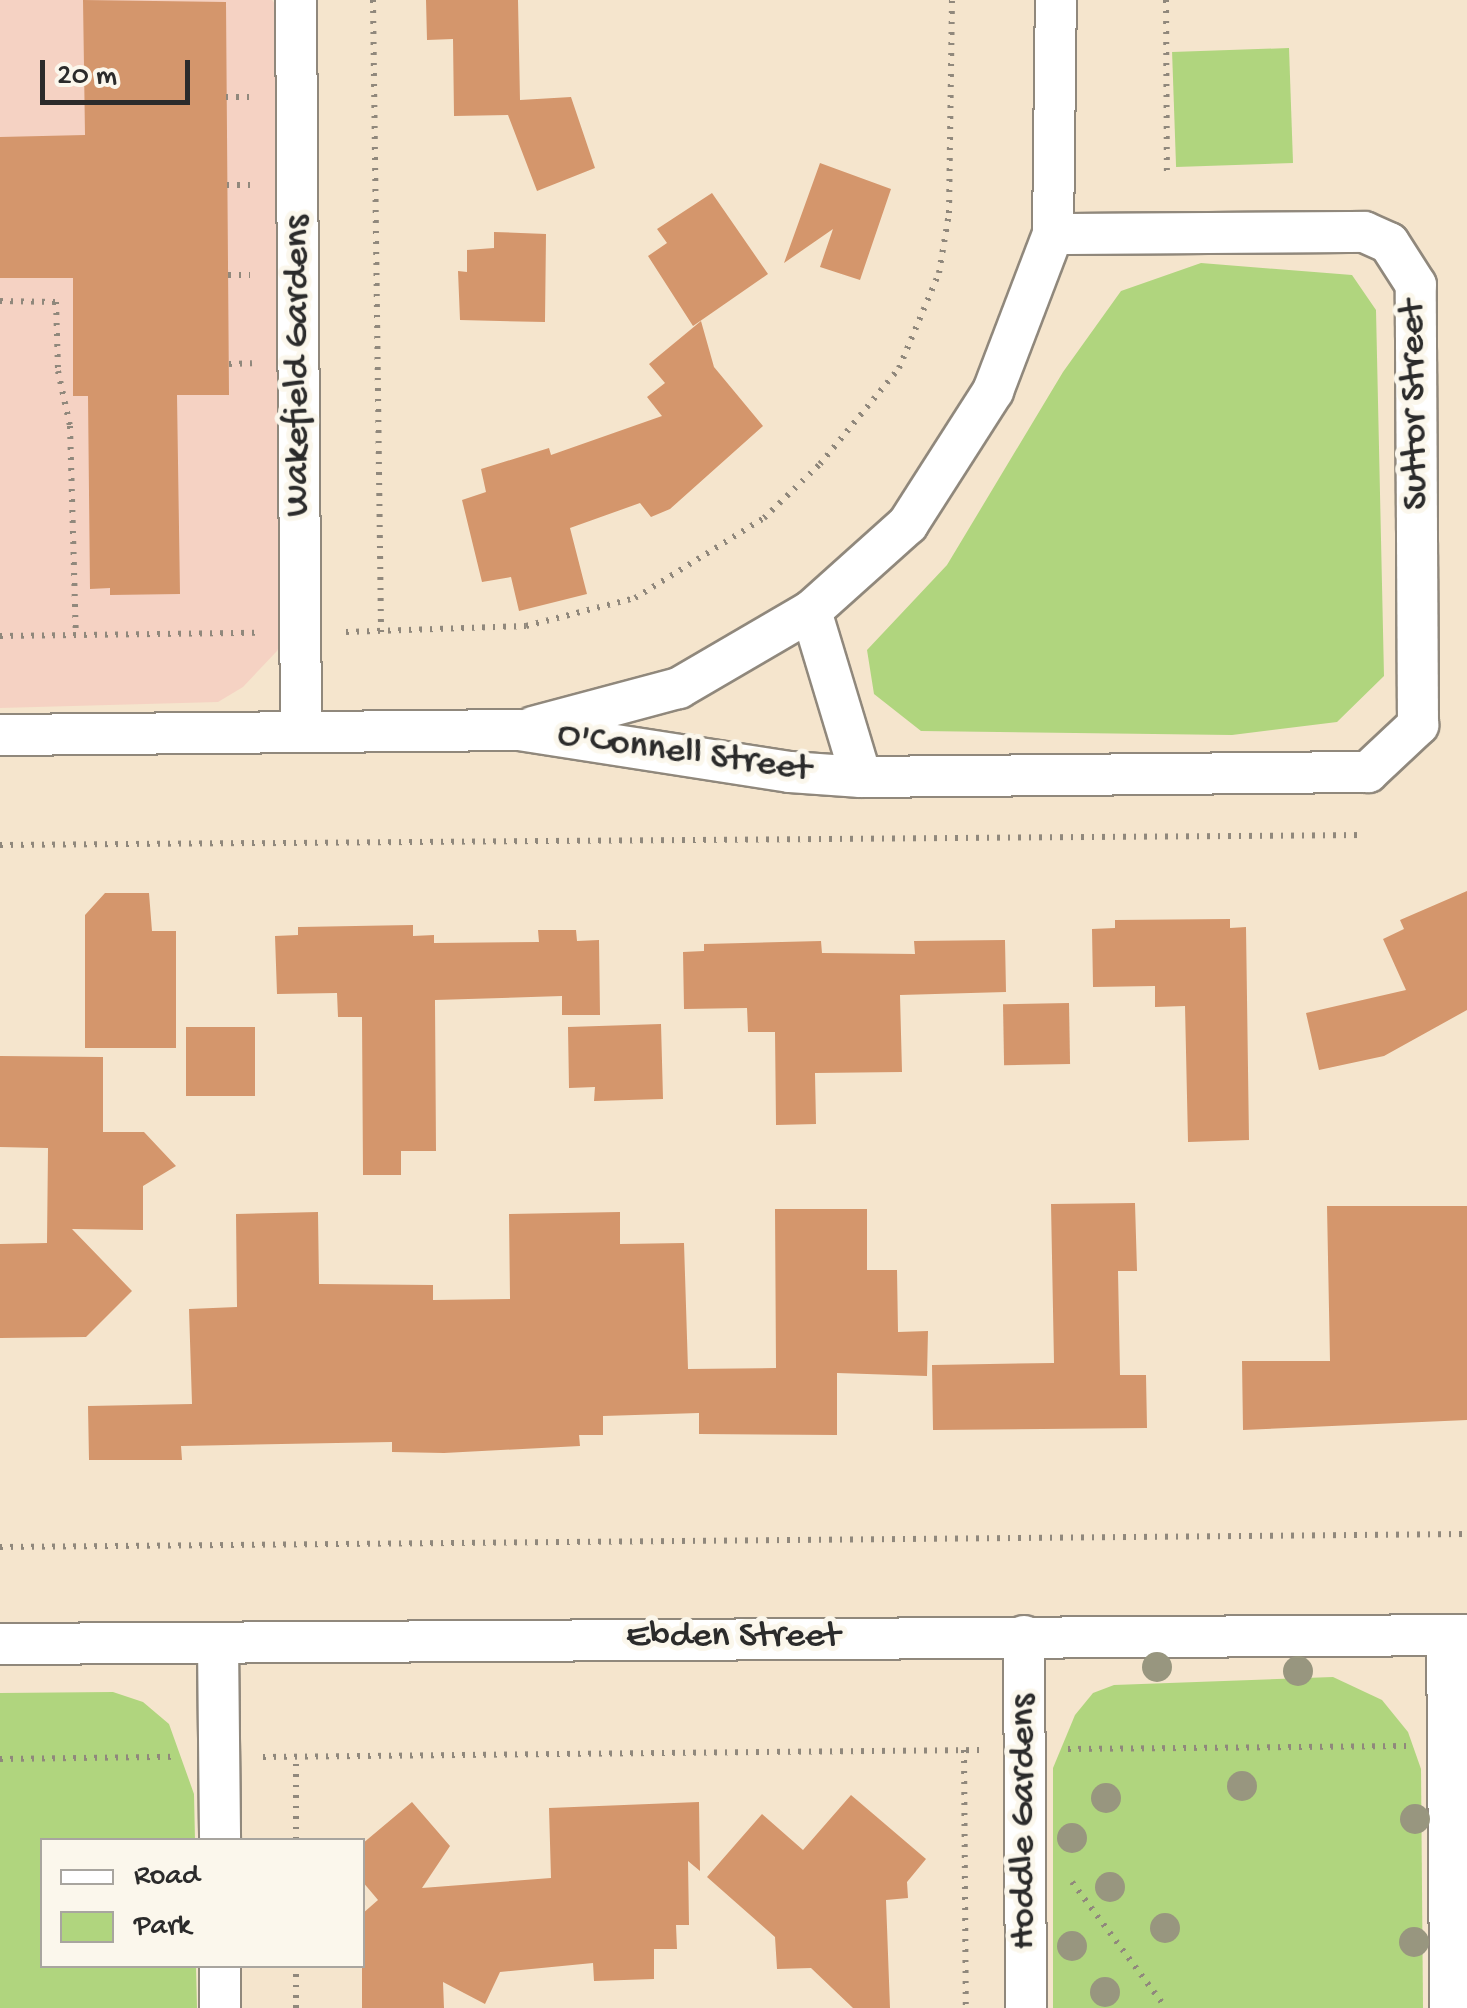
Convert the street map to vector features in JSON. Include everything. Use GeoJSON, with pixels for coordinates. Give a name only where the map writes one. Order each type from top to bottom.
{"type":"FeatureCollection","features":[{"type":"Feature","properties":{"kind":"street","name":"Wakefield Gardens"},"geometry":{"type":"LineString","coordinates":[[296,0],[302,732]]}},
{"type":"Feature","properties":{"kind":"street"},"geometry":{"type":"LineString","coordinates":[[519,730],[679,688],[811,611],[908,524],[993,391],[1053,234],[1056,0]]}},
{"type":"Feature","properties":{"kind":"street","name":"Suttor Street"},"geometry":{"type":"LineString","coordinates":[[1053,234],[1364,232],[1388,242],[1416,284],[1418,724],[1368,772]]}},
{"type":"Feature","properties":{"kind":"street"},"geometry":{"type":"LineString","coordinates":[[811,611],[861,777]]}},
{"type":"Feature","properties":{"kind":"street","name":"O'Connell Street"},"geometry":{"type":"LineString","coordinates":[[0,735],[519,730],[790,772],[861,777],[1368,772]]}},
{"type":"Feature","properties":{"kind":"street"},"geometry":{"type":"LineString","coordinates":[[1450,2008],[1448,1746],[1457,1635]]}},
{"type":"Feature","properties":{"kind":"street","name":"Ebden Street"},"geometry":{"type":"LineString","coordinates":[[0,1644],[1457,1635]]}},
{"type":"Feature","properties":{"kind":"street","name":"Hoddle Gardens"},"geometry":{"type":"LineString","coordinates":[[1024,1636],[1026,2008]]}},
{"type":"Feature","properties":{"kind":"street"},"geometry":{"type":"LineString","coordinates":[[218,1643],[220,1838]]}},
{"type":"Feature","properties":{"kind":"street"},"geometry":{"type":"LineString","coordinates":[[220,1968],[220,2008]]}},
{"type":"Feature","properties":{"kind":"path"},"geometry":{"type":"LineString","coordinates":[[373,0],[381,632],[526,626],[635,598],[764,518],[820,464],[899,368],[939,273],[950,212],[952,0]]}},
{"type":"Feature","properties":{"kind":"path"},"geometry":{"type":"LineString","coordinates":[[1166,0],[1167,174]]}},
{"type":"Feature","properties":{"kind":"path"},"geometry":{"type":"LineString","coordinates":[[226,97],[249,97]]}},
{"type":"Feature","properties":{"kind":"path"},"geometry":{"type":"LineString","coordinates":[[227,186],[250,185]]}},
{"type":"Feature","properties":{"kind":"path"},"geometry":{"type":"LineString","coordinates":[[228,275],[250,274]]}},
{"type":"Feature","properties":{"kind":"path"},"geometry":{"type":"LineString","coordinates":[[0,301],[56,302],[58,372],[70,426],[76,635]]}},
{"type":"Feature","properties":{"kind":"path"},"geometry":{"type":"LineString","coordinates":[[229,364],[252,363]]}},
{"type":"Feature","properties":{"kind":"path"},"geometry":{"type":"LineString","coordinates":[[0,636],[255,633]]}},
{"type":"Feature","properties":{"kind":"path"},"geometry":{"type":"LineString","coordinates":[[0,845],[1365,835]]}},
{"type":"Feature","properties":{"kind":"path"},"geometry":{"type":"LineString","coordinates":[[0,1547],[1467,1534]]}},
{"type":"Feature","properties":{"kind":"path"},"geometry":{"type":"LineString","coordinates":[[0,1759],[1448,1746]]}},
{"type":"Feature","properties":{"kind":"path"},"geometry":{"type":"LineString","coordinates":[[964,1750],[966,2008]]}},
{"type":"Feature","properties":{"kind":"path"},"geometry":{"type":"LineString","coordinates":[[296,1756],[296,1838]]}},
{"type":"Feature","properties":{"kind":"path"},"geometry":{"type":"LineString","coordinates":[[1026,1822],[1166,2008]]}},
{"type":"Feature","properties":{"kind":"path"},"geometry":{"type":"LineString","coordinates":[[296,1968],[296,2008]]}},
{"type":"Feature","properties":{"kind":"shaded area"},"geometry":{"type":"Polygon","coordinates":[[[0,0],[272,0],[289,23],[292,621],[277,651],[243,687],[218,702],[0,708],[0,0]]]}},
{"type":"Feature","properties":{"kind":"green space"},"geometry":{"type":"Polygon","coordinates":[[[1289,48],[1293,163],[1176,167],[1172,52],[1289,48]]]}},
{"type":"Feature","properties":{"kind":"green space"},"geometry":{"type":"Polygon","coordinates":[[[1201,263],[1352,275],[1376,310],[1384,676],[1337,722],[1232,735],[921,731],[874,694],[867,650],[947,565],[1063,372],[1121,291],[1201,263]]]}},
{"type":"Feature","properties":{"kind":"green space"},"geometry":{"type":"Polygon","coordinates":[[[1333,1677],[1382,1700],[1408,1732],[1421,1769],[1423,2008],[1053,2008],[1053,1768],[1075,1715],[1093,1693],[1114,1685],[1333,1677]]]}},
{"type":"Feature","properties":{"kind":"green space"},"geometry":{"type":"Polygon","coordinates":[[[113,1692],[143,1702],[169,1724],[194,1794],[195,1838],[40,1838],[40,1968],[196,1968],[197,2008],[0,2008],[0,1693],[113,1692]]]}},
{"type":"Feature","properties":{"kind":"building"},"geometry":{"type":"Polygon","coordinates":[[[83,0],[226,2],[229,395],[177,395],[180,594],[110,595],[110,588],[90,589],[88,396],[73,396],[73,278],[0,278],[0,137],[85,135],[83,0]]]}},
{"type":"Feature","properties":{"kind":"building"},"geometry":{"type":"Polygon","coordinates":[[[426,0],[518,0],[520,100],[571,97],[595,168],[537,191],[508,115],[454,116],[453,39],[427,40],[426,0]]]}},
{"type":"Feature","properties":{"kind":"building"},"geometry":{"type":"Polygon","coordinates":[[[820,163],[891,189],[860,280],[820,267],[833,229],[784,263],[820,163]]]}},
{"type":"Feature","properties":{"kind":"building"},"geometry":{"type":"Polygon","coordinates":[[[712,193],[768,274],[693,326],[648,256],[667,243],[657,229],[712,193]]]}},
{"type":"Feature","properties":{"kind":"building"},"geometry":{"type":"Polygon","coordinates":[[[494,232],[546,234],[545,322],[460,320],[458,271],[467,272],[467,250],[494,248],[494,232]]]}},
{"type":"Feature","properties":{"kind":"building"},"geometry":{"type":"Polygon","coordinates":[[[701,321],[714,367],[763,426],[670,509],[651,517],[640,503],[570,528],[587,594],[519,611],[511,577],[482,582],[462,500],[486,492],[481,469],[549,448],[551,455],[662,416],[647,397],[665,383],[649,364],[701,321]]]}},
{"type":"Feature","properties":{"kind":"building"},"geometry":{"type":"Polygon","coordinates":[[[1467,891],[1467,1010],[1384,1056],[1319,1070],[1306,1013],[1406,990],[1383,939],[1404,929],[1400,920],[1467,891]]]}},
{"type":"Feature","properties":{"kind":"building"},"geometry":{"type":"Polygon","coordinates":[[[105,893],[149,893],[152,931],[176,931],[176,1048],[85,1048],[85,915],[105,893]]]}},
{"type":"Feature","properties":{"kind":"building"},"geometry":{"type":"Polygon","coordinates":[[[1230,919],[1230,928],[1246,927],[1249,1140],[1188,1142],[1185,1006],[1155,1007],[1155,986],[1093,987],[1092,929],[1115,928],[1115,920],[1230,919]]]}},
{"type":"Feature","properties":{"kind":"building"},"geometry":{"type":"Polygon","coordinates":[[[413,925],[413,936],[434,935],[434,943],[539,942],[538,930],[576,930],[577,941],[599,940],[600,1015],[562,1015],[562,996],[435,1000],[436,1151],[401,1151],[401,1175],[363,1175],[362,1017],[338,1017],[337,993],[277,994],[275,936],[298,935],[298,927],[413,925]]]}},
{"type":"Feature","properties":{"kind":"building"},"geometry":{"type":"Polygon","coordinates":[[[1005,940],[1006,992],[900,995],[902,1072],[815,1073],[816,1124],[776,1125],[775,1032],[748,1032],[747,1008],[684,1009],[683,952],[704,951],[704,944],[821,941],[822,953],[915,954],[914,941],[1005,940]]]}},
{"type":"Feature","properties":{"kind":"building"},"geometry":{"type":"Polygon","coordinates":[[[1069,1003],[1070,1064],[1004,1065],[1003,1004],[1069,1003]]]}},
{"type":"Feature","properties":{"kind":"building"},"geometry":{"type":"Polygon","coordinates":[[[661,1024],[663,1099],[594,1101],[595,1087],[569,1088],[568,1027],[661,1024]]]}},
{"type":"Feature","properties":{"kind":"building"},"geometry":{"type":"Polygon","coordinates":[[[186,1027],[255,1027],[255,1096],[186,1096],[186,1027]]]}},
{"type":"Feature","properties":{"kind":"building"},"geometry":{"type":"Polygon","coordinates":[[[0,1056],[103,1057],[103,1132],[144,1132],[176,1166],[143,1186],[143,1230],[72,1229],[132,1291],[86,1337],[0,1338],[0,1244],[47,1243],[48,1148],[0,1147],[0,1056]]]}},
{"type":"Feature","properties":{"kind":"building"},"geometry":{"type":"Polygon","coordinates":[[[1135,1203],[1137,1271],[1118,1271],[1120,1375],[1146,1375],[1147,1428],[933,1430],[932,1365],[1054,1363],[1051,1204],[1135,1203]]]}},
{"type":"Feature","properties":{"kind":"building"},"geometry":{"type":"Polygon","coordinates":[[[1327,1206],[1467,1206],[1467,1420],[1243,1430],[1242,1361],[1330,1361],[1327,1206]]]}},
{"type":"Feature","properties":{"kind":"building"},"geometry":{"type":"Polygon","coordinates":[[[775,1209],[867,1209],[867,1270],[897,1270],[898,1332],[928,1331],[927,1376],[837,1373],[837,1435],[699,1434],[699,1413],[603,1416],[603,1435],[579,1435],[580,1446],[444,1453],[392,1452],[392,1442],[181,1446],[182,1460],[89,1460],[88,1406],[192,1404],[189,1309],[237,1307],[236,1214],[318,1212],[319,1284],[433,1285],[433,1300],[510,1299],[509,1214],[620,1212],[620,1244],[684,1243],[688,1369],[776,1368],[775,1209]]]}},
{"type":"Feature","properties":{"kind":"building"},"geometry":{"type":"Polygon","coordinates":[[[851,1795],[926,1859],[907,1882],[908,1898],[886,1900],[890,2008],[853,2008],[811,1968],[777,1969],[775,1937],[707,1877],[762,1814],[803,1850],[851,1795]]]}},
{"type":"Feature","properties":{"kind":"building"},"geometry":{"type":"Polygon","coordinates":[[[412,1802],[450,1846],[422,1888],[551,1878],[549,1808],[699,1802],[700,1871],[688,1861],[689,1925],[676,1925],[677,1949],[654,1949],[654,1979],[594,1981],[593,1963],[500,1972],[485,2004],[443,1982],[444,2008],[362,2008],[365,1911],[378,1900],[365,1885],[365,1841],[412,1802]]]}}]}
